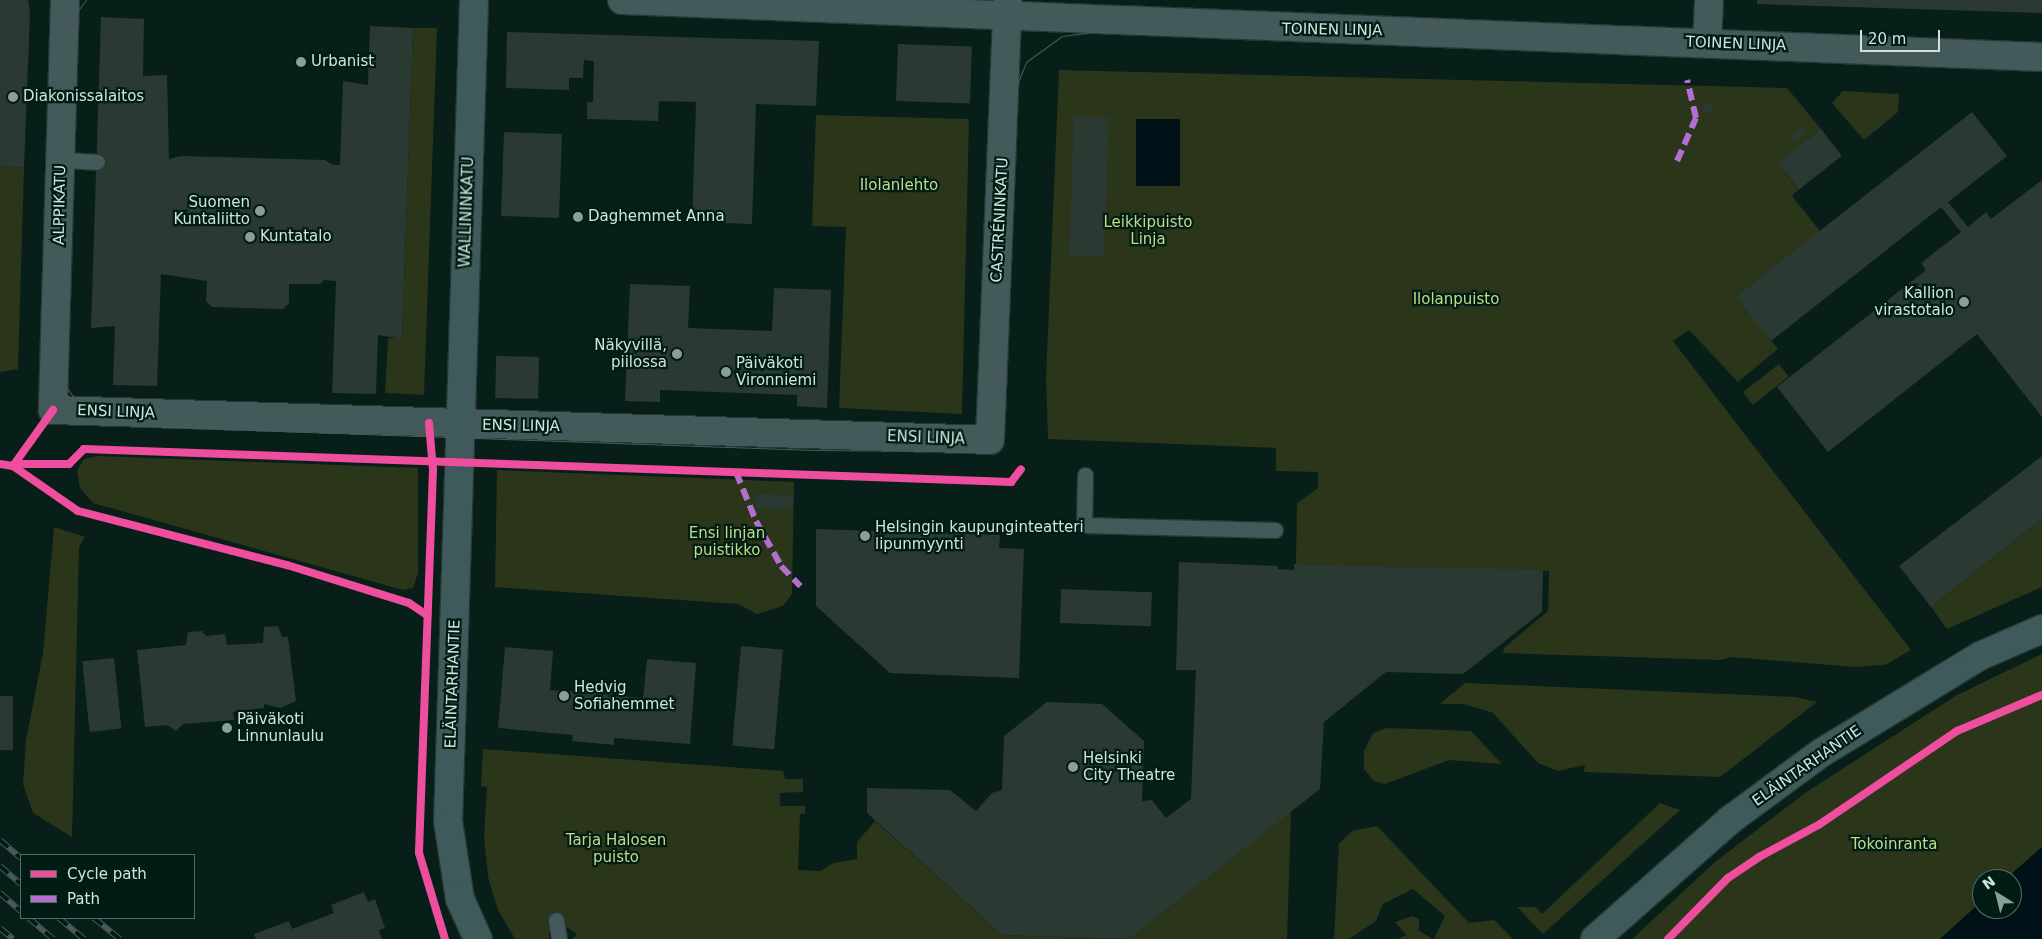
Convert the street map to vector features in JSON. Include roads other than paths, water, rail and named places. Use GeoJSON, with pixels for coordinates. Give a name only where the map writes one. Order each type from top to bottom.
{"type":"FeatureCollection","features":[{"type":"Feature","properties":{"kind":"main road","name":"WALLININKATU"},"geometry":{"type":"LineString","coordinates":[[461,425],[474,0]]}},
{"type":"Feature","properties":{"kind":"main road","name":"ELÄINTARHANTIE"},"geometry":{"type":"LineString","coordinates":[[461,425],[448,821],[460,899],[478,939]]}},
{"type":"Feature","properties":{"kind":"main road","name":"ELÄINTARHANTIE"},"geometry":{"type":"LineString","coordinates":[[1595,939],[1730,820],[1821,753],[1980,656],[2042,629]]}},
{"type":"Feature","properties":{"kind":"street","name":"ALPPIKATU"},"geometry":{"type":"LineString","coordinates":[[53,410],[62,160],[65,0]]}},
{"type":"Feature","properties":{"kind":"street","name":"TOINEN LINJA"},"geometry":{"type":"LineString","coordinates":[[622,0],[1008,7],[1707,43],[2042,57]]}},
{"type":"Feature","properties":{"kind":"street"},"geometry":{"type":"LineString","coordinates":[[1707,43],[1709,0]]}},
{"type":"Feature","properties":{"kind":"street","name":"CASTRÉNINKATU"},"geometry":{"type":"LineString","coordinates":[[990,440],[1008,7]]}},
{"type":"Feature","properties":{"kind":"street","name":"ENSI LINJA"},"geometry":{"type":"LineString","coordinates":[[53,410],[461,425],[990,440]]}},
{"type":"Feature","properties":{"kind":"lane"},"geometry":{"type":"LineString","coordinates":[[62,160],[97,162]]}},
{"type":"Feature","properties":{"kind":"lane"},"geometry":{"type":"LineString","coordinates":[[1085,475],[1084,525],[1275,530]]}},
{"type":"Feature","properties":{"kind":"lane"},"geometry":{"type":"LineString","coordinates":[[556,920],[559,939]]}},
{"type":"Feature","properties":{"kind":"tram line"},"geometry":{"type":"LineString","coordinates":[[86,0],[69,22],[58,72],[50,333],[55,372],[84,411],[106,422],[138,426],[815,450],[932,451],[960,443],[984,420],[995,396],[1001,367],[1012,97],[1026,62],[1062,36],[1097,32],[2042,62]]}},
{"type":"Feature","properties":{"kind":"tram line"},"geometry":{"type":"LineString","coordinates":[[801,0],[2042,49]]}},
{"type":"Feature","properties":{"kind":"railway"},"geometry":{"type":"LineString","coordinates":[[0,840],[20,857]]}},
{"type":"Feature","properties":{"kind":"railway"},"geometry":{"type":"LineString","coordinates":[[0,866],[20,883]]}},
{"type":"Feature","properties":{"kind":"railway"},"geometry":{"type":"LineString","coordinates":[[0,893],[20,910]]}},
{"type":"Feature","properties":{"kind":"railway"},"geometry":{"type":"LineString","coordinates":[[30,919],[53,939]]}},
{"type":"Feature","properties":{"kind":"railway"},"geometry":{"type":"LineString","coordinates":[[60,919],[84,939]]}},
{"type":"Feature","properties":{"kind":"railway"},"geometry":{"type":"LineString","coordinates":[[95,919],[120,939]]}},
{"type":"Feature","properties":{"kind":"railway"},"geometry":{"type":"LineString","coordinates":[[0,928],[13,939]]}},
{"type":"Feature","properties":{"kind":"place","name":"Urbanist"},"geometry":{"type":"Point","coordinates":[301,62]}},
{"type":"Feature","properties":{"kind":"place","name":"Diakonissalaitos"},"geometry":{"type":"Point","coordinates":[13,97]}},
{"type":"Feature","properties":{"kind":"place","name":"Suomen Kuntaliitto"},"geometry":{"type":"Point","coordinates":[260,211]}},
{"type":"Feature","properties":{"kind":"place","name":"Daghemmet Anna"},"geometry":{"type":"Point","coordinates":[578,217]}},
{"type":"Feature","properties":{"kind":"place","name":"Kuntatalo"},"geometry":{"type":"Point","coordinates":[250,237]}},
{"type":"Feature","properties":{"kind":"place","name":"Kallion virastotalo"},"geometry":{"type":"Point","coordinates":[1964,302]}},
{"type":"Feature","properties":{"kind":"place","name":"Näkyvillä, piilossa"},"geometry":{"type":"Point","coordinates":[677,354]}},
{"type":"Feature","properties":{"kind":"place","name":"Päiväkoti Vironniemi"},"geometry":{"type":"Point","coordinates":[726,372]}},
{"type":"Feature","properties":{"kind":"place","name":"Helsingin kaupunginteatteri lipunmyynti"},"geometry":{"type":"Point","coordinates":[865,536]}},
{"type":"Feature","properties":{"kind":"place","name":"Hedvig Sofiahemmet"},"geometry":{"type":"Point","coordinates":[564,696]}},
{"type":"Feature","properties":{"kind":"place","name":"Päiväkoti Linnunlaulu"},"geometry":{"type":"Point","coordinates":[227,728]}},
{"type":"Feature","properties":{"kind":"place","name":"Helsinki City Theatre"},"geometry":{"type":"Point","coordinates":[1073,767]}},
{"type":"Feature","properties":{"kind":"park label","name":"Ilolanlehto"},"geometry":{"type":"Point","coordinates":[899,186]}},
{"type":"Feature","properties":{"kind":"park label","name":"Leikkipuisto Linja"},"geometry":{"type":"Point","coordinates":[1148,230]}},
{"type":"Feature","properties":{"kind":"park label","name":"Ilolanpuisto"},"geometry":{"type":"Point","coordinates":[1456,300]}},
{"type":"Feature","properties":{"kind":"park label","name":"Ensi linjan puistikko"},"geometry":{"type":"Point","coordinates":[727,542]}},
{"type":"Feature","properties":{"kind":"park label","name":"Tokoinranta"},"geometry":{"type":"Point","coordinates":[1894,845]}},
{"type":"Feature","properties":{"kind":"park label","name":"Tarja Halosen puisto"},"geometry":{"type":"Point","coordinates":[616,848]}}]}
